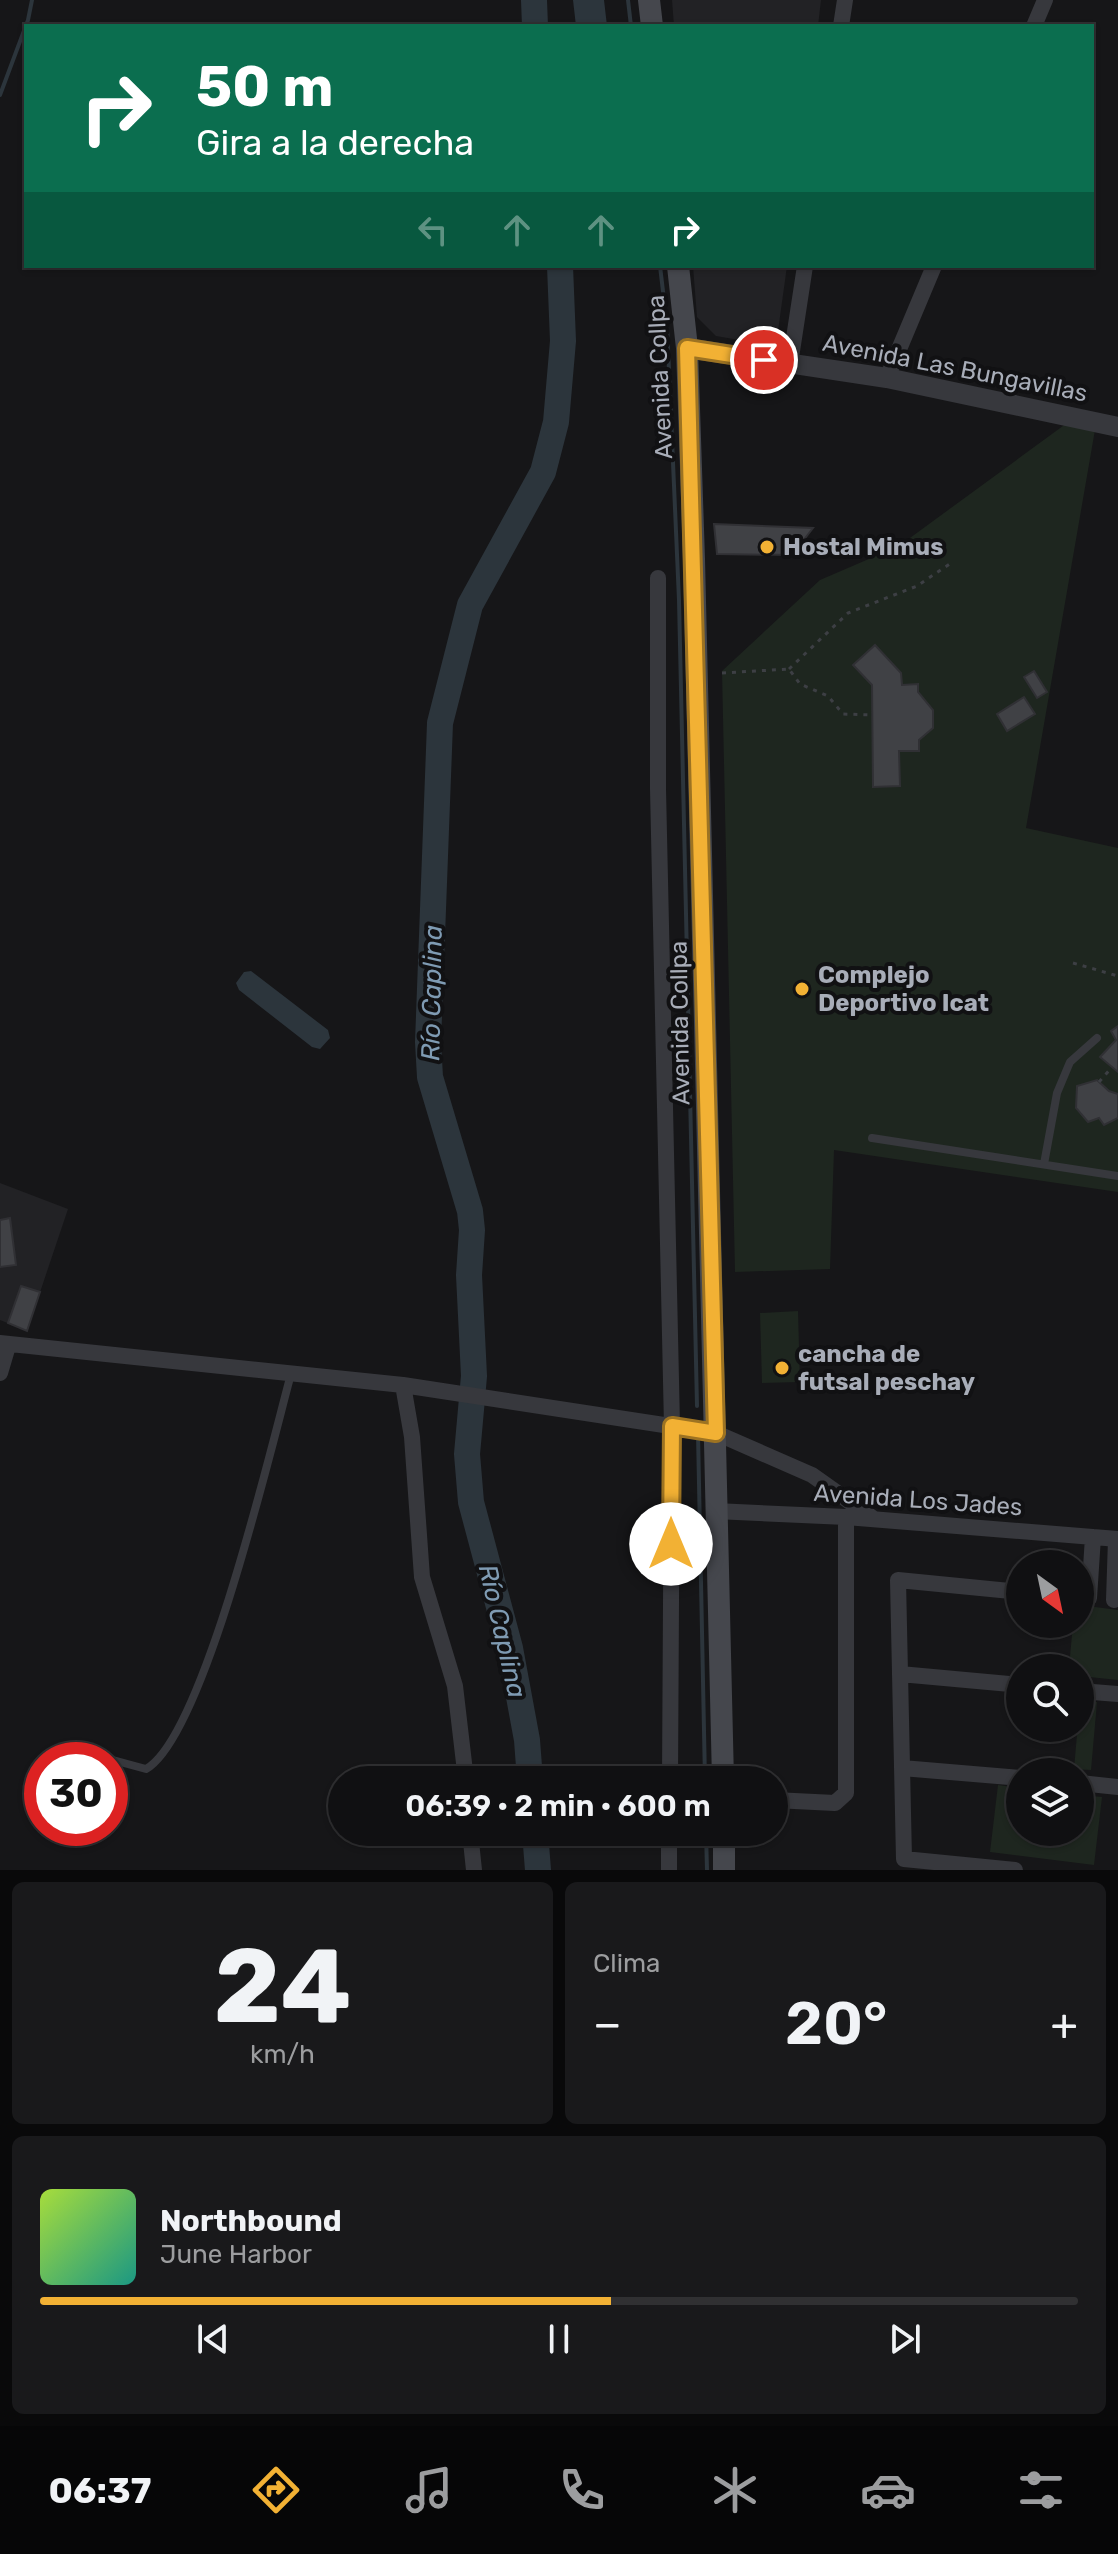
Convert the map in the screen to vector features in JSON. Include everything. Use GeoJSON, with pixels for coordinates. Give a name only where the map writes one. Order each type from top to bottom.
{"type":"FeatureCollection","features":[{"type":"Feature","properties":{"kind":"main road"},"geometry":{"type":"LineString","coordinates":[[649,0],[652,24]]}},
{"type":"Feature","properties":{"kind":"main road","name":"Avenida Collpa"},"geometry":{"type":"LineString","coordinates":[[678,268],[687,348],[723,1766]]}},
{"type":"Feature","properties":{"kind":"main road"},"geometry":{"type":"LineString","coordinates":[[724,1846],[724,1870]]}},
{"type":"Feature","properties":{"kind":"street"},"geometry":{"type":"LineString","coordinates":[[841,24],[845,0]]}},
{"type":"Feature","properties":{"kind":"street"},"geometry":{"type":"LineString","coordinates":[[1035,24],[1045,0]]}},
{"type":"Feature","properties":{"kind":"street"},"geometry":{"type":"LineString","coordinates":[[790,364],[805,268]]}},
{"type":"Feature","properties":{"kind":"street"},"geometry":{"type":"LineString","coordinates":[[887,378],[933,268]]}},
{"type":"Feature","properties":{"kind":"street","name":"Avenida Las Bungavillas"},"geometry":{"type":"LineString","coordinates":[[687,348],[887,378],[1118,427]]}},
{"type":"Feature","properties":{"kind":"street"},"geometry":{"type":"LineString","coordinates":[[658,578],[658,789],[672,1426],[670,1766]]}},
{"type":"Feature","properties":{"kind":"street"},"geometry":{"type":"LineString","coordinates":[[0,1373],[4,1344],[53,1346],[403,1385],[716,1433],[812,1475],[874,1519]]}},
{"type":"Feature","properties":{"kind":"street"},"geometry":{"type":"LineString","coordinates":[[403,1385],[412,1437],[422,1577],[455,1686],[464,1766]]}},
{"type":"Feature","properties":{"kind":"street","name":"Avenida Los Jades"},"geometry":{"type":"LineString","coordinates":[[715,1511],[846,1517],[1117,1539]]}},
{"type":"Feature","properties":{"kind":"street"},"geometry":{"type":"LineString","coordinates":[[788,1801],[835,1803],[846,1793],[846,1517]]}},
{"type":"Feature","properties":{"kind":"street"},"geometry":{"type":"LineString","coordinates":[[1091,1550],[1093,1537]]}},
{"type":"Feature","properties":{"kind":"street"},"geometry":{"type":"LineString","coordinates":[[1094,1599],[1116,1601],[1117,1539]]}},
{"type":"Feature","properties":{"kind":"street"},"geometry":{"type":"LineString","coordinates":[[1006,1591],[898,1580],[904,1859],[1015,1870]]}},
{"type":"Feature","properties":{"kind":"street"},"geometry":{"type":"LineString","coordinates":[[900,1674],[1006,1684]]}},
{"type":"Feature","properties":{"kind":"street"},"geometry":{"type":"LineString","coordinates":[[1094,1692],[1118,1694]]}},
{"type":"Feature","properties":{"kind":"street"},"geometry":{"type":"LineString","coordinates":[[902,1768],[1006,1777]]}},
{"type":"Feature","properties":{"kind":"street"},"geometry":{"type":"LineString","coordinates":[[1094,1784],[1118,1787]]}},
{"type":"Feature","properties":{"kind":"street"},"geometry":{"type":"LineString","coordinates":[[471,1846],[474,1870]]}},
{"type":"Feature","properties":{"kind":"street"},"geometry":{"type":"LineString","coordinates":[[669,1846],[669,1870]]}},
{"type":"Feature","properties":{"kind":"lane"},"geometry":{"type":"LineString","coordinates":[[1044,1164],[1057,1093],[1070,1062],[1097,1038]]}},
{"type":"Feature","properties":{"kind":"lane"},"geometry":{"type":"LineString","coordinates":[[872,1138],[1118,1176]]}},
{"type":"Feature","properties":{"kind":"lane"},"geometry":{"type":"LineString","coordinates":[[128,1764],[146,1769],[164,1753],[187,1715],[220,1625],[291,1373]]}},
{"type":"Feature","properties":{"kind":"path"},"geometry":{"type":"LineString","coordinates":[[722,673],[789,669],[848,613],[917,586],[951,563]]}},
{"type":"Feature","properties":{"kind":"path"},"geometry":{"type":"LineString","coordinates":[[789,669],[800,684],[828,696],[843,714],[872,715]]}},
{"type":"Feature","properties":{"kind":"path"},"geometry":{"type":"LineString","coordinates":[[1073,963],[1118,976]]}},
{"type":"Feature","properties":{"kind":"path"},"geometry":{"type":"LineString","coordinates":[[1099,1082],[1112,1067]]}},
{"type":"Feature","properties":{"kind":"shaded area"},"geometry":{"type":"Polygon","coordinates":[[[573,0],[604,0],[607,24],[576,24],[573,0]]]}},
{"type":"Feature","properties":{"kind":"shaded area"},"geometry":{"type":"Polygon","coordinates":[[[672,0],[821,0],[818,24],[674,24],[672,0]]]}},
{"type":"Feature","properties":{"kind":"shaded area"},"geometry":{"type":"Polygon","coordinates":[[[693,268],[787,268],[778,331],[768,345],[716,336],[697,317],[693,268]]]}},
{"type":"Feature","properties":{"kind":"shaded area","name":"Complejo Deportivo Icat"},"geometry":{"type":"Polygon","coordinates":[[[1067,423],[1096,424],[1026,828],[1118,848],[1118,1192],[834,1150],[830,1269],[735,1272],[722,671],[820,580],[899,546],[1067,423]]]}},
{"type":"Feature","properties":{"kind":"shaded area"},"geometry":{"type":"Polygon","coordinates":[[[251,971],[328,1030],[330,1038],[320,1049],[312,1047],[239,990],[236,983],[244,972],[251,971]]]}},
{"type":"Feature","properties":{"kind":"shaded area"},"geometry":{"type":"Polygon","coordinates":[[[0,1183],[68,1209],[27,1331],[0,1320],[0,1183]]]}},
{"type":"Feature","properties":{"kind":"shaded area"},"geometry":{"type":"Polygon","coordinates":[[[798,1311],[800,1382],[762,1383],[760,1313],[798,1311]]]}},
{"type":"Feature","properties":{"kind":"shaded area"},"geometry":{"type":"Polygon","coordinates":[[[1094,1607],[1118,1610],[1118,1680],[1094,1677],[1094,1654],[1070,1654],[1072,1638],[1094,1638],[1094,1607]]]}},
{"type":"Feature","properties":{"kind":"shaded area"},"geometry":{"type":"Polygon","coordinates":[[[1094,1702],[1097,1702],[1094,1736],[1094,1702]]]}},
{"type":"Feature","properties":{"kind":"shaded area"},"geometry":{"type":"Polygon","coordinates":[[[1076,1742],[1093,1742],[1092,1758],[1075,1758],[1076,1742]]]}},
{"type":"Feature","properties":{"kind":"shaded area"},"geometry":{"type":"Polygon","coordinates":[[[998,1785],[1006,1786],[1006,1846],[1094,1846],[1094,1796],[1102,1797],[1094,1865],[990,1852],[998,1785]]]}},
{"type":"Feature","properties":{"kind":"building"},"geometry":{"type":"Polygon","coordinates":[[[714,524],[813,528],[792,555],[717,554],[714,524]]]}},
{"type":"Feature","properties":{"kind":"building"},"geometry":{"type":"Polygon","coordinates":[[[875,645],[901,673],[902,685],[918,684],[918,692],[933,710],[933,728],[919,740],[919,751],[899,751],[900,786],[873,787],[872,685],[853,665],[875,645]]]}},
{"type":"Feature","properties":{"kind":"building"},"geometry":{"type":"Polygon","coordinates":[[[1034,671],[1047,692],[1037,698],[1024,677],[1034,671]]]}},
{"type":"Feature","properties":{"kind":"building"},"geometry":{"type":"Polygon","coordinates":[[[1024,697],[1035,714],[1007,731],[997,714],[1024,697]]]}},
{"type":"Feature","properties":{"kind":"building"},"geometry":{"type":"Polygon","coordinates":[[[1118,1026],[1118,1072],[1100,1057],[1116,1040],[1111,1031],[1118,1026]]]}},
{"type":"Feature","properties":{"kind":"building"},"geometry":{"type":"Polygon","coordinates":[[[1097,1080],[1109,1091],[1118,1094],[1118,1118],[1104,1125],[1099,1118],[1088,1122],[1076,1108],[1077,1086],[1097,1080]]]}},
{"type":"Feature","properties":{"kind":"building"},"geometry":{"type":"Polygon","coordinates":[[[10,1218],[16,1265],[0,1267],[0,1220],[10,1218]]]}},
{"type":"Feature","properties":{"kind":"building"},"geometry":{"type":"Polygon","coordinates":[[[21,1286],[40,1292],[27,1331],[8,1323],[21,1286]]]}},
{"type":"Feature","properties":{"kind":"waterway"},"geometry":{"type":"LineString","coordinates":[[27,24],[32,0]]}},
{"type":"Feature","properties":{"kind":"waterway","name":"Río Caplina"},"geometry":{"type":"LineString","coordinates":[[534,0],[535,24]]}},
{"type":"Feature","properties":{"kind":"waterway"},"geometry":{"type":"LineString","coordinates":[[628,0],[631,24]]}},
{"type":"Feature","properties":{"kind":"waterway"},"geometry":{"type":"LineString","coordinates":[[0,95],[24,31]]}},
{"type":"Feature","properties":{"kind":"waterway","name":"Río Caplina"},"geometry":{"type":"LineString","coordinates":[[529,1766],[510,1648],[471,1502],[467,1454],[474,1376],[469,1275],[472,1230],[470,1211],[430,1077],[428,1042],[440,723],[470,605],[543,472],[556,422],[563,341],[560,268]]}},
{"type":"Feature","properties":{"kind":"waterway"},"geometry":{"type":"LineString","coordinates":[[660,268],[667,325],[679,600],[697,1406]]}},
{"type":"Feature","properties":{"kind":"waterway"},"geometry":{"type":"LineString","coordinates":[[698,1434],[705,1766]]}},
{"type":"Feature","properties":{"kind":"waterway","name":"Río Caplina"},"geometry":{"type":"LineString","coordinates":[[536,1846],[538,1870]]}},
{"type":"Feature","properties":{"kind":"waterway"},"geometry":{"type":"LineString","coordinates":[[706,1846],[707,1870]]}},
{"type":"Feature","properties":{"kind":"place","name":"Hostal Mimus"},"geometry":{"type":"Point","coordinates":[767,547]}},
{"type":"Feature","properties":{"kind":"place","name":"Complejo Deportivo Icat"},"geometry":{"type":"Point","coordinates":[802,989]}},
{"type":"Feature","properties":{"kind":"place","name":"cancha de futsal peschay"},"geometry":{"type":"Point","coordinates":[782,1368]}},
{"type":"Feature","properties":{"kind":"route"},"geometry":{"type":"LineString","coordinates":[[671,1544],[672,1426],[716,1433],[687,348],[764,360]]}}]}
